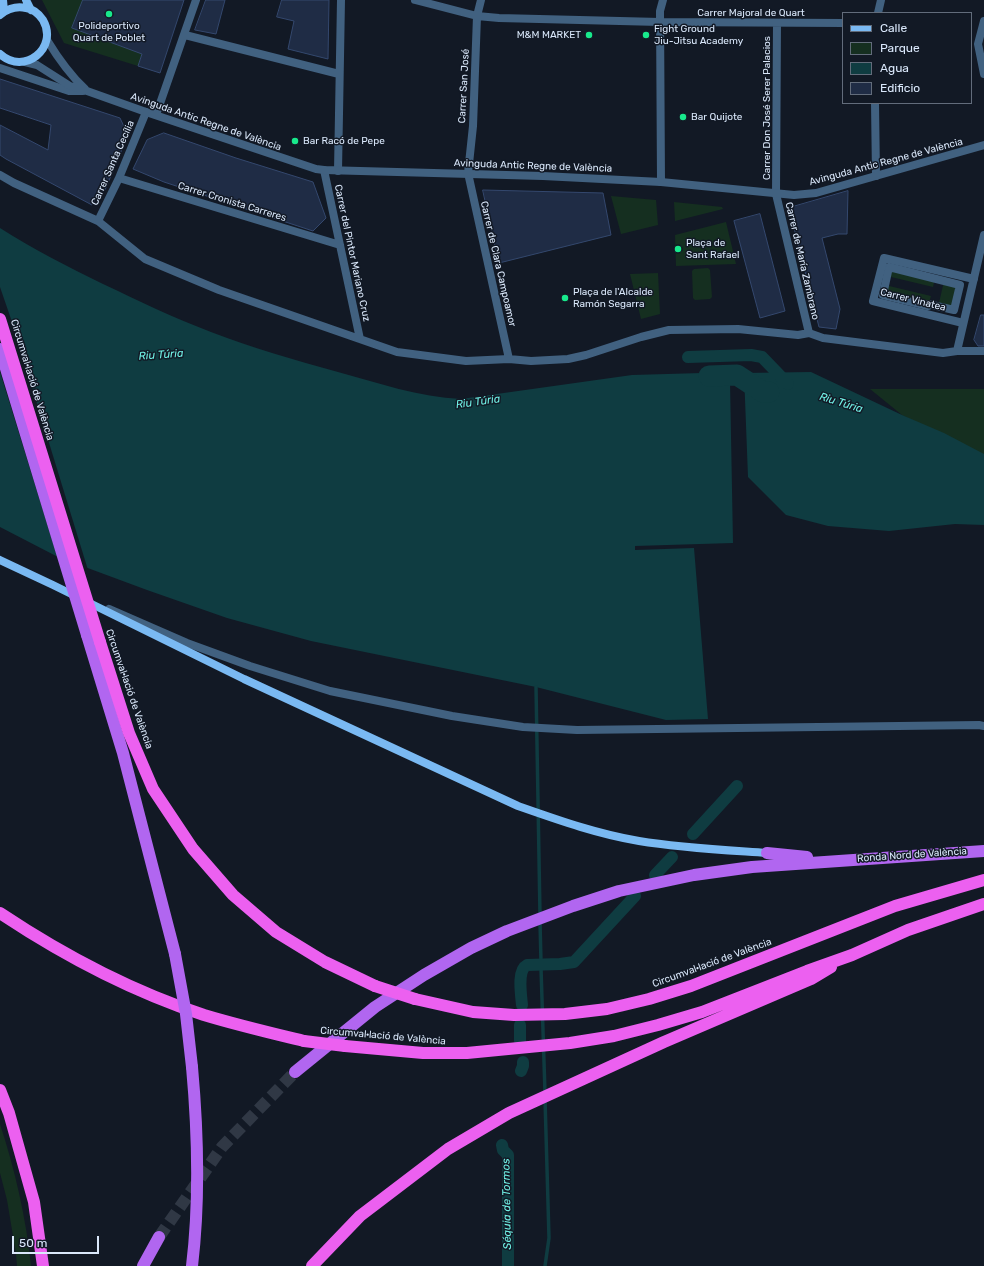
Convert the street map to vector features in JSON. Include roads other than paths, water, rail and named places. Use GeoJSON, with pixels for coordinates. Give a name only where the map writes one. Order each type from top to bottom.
{"type":"FeatureCollection","features":[{"type":"Feature","properties":{"kind":"highway","name":"Circumval·lació de València"},"geometry":{"type":"LineString","coordinates":[[0,319],[129,733],[153,789],[193,849],[233,895],[276,932],[325,962],[376,986],[415,999],[473,1012],[514,1015],[564,1014],[607,1009],[656,997],[691,986],[895,906],[984,880]]}},
{"type":"Feature","properties":{"kind":"highway"},"geometry":{"type":"LineString","coordinates":[[0,349],[124,753],[175,954],[186,1014],[196,1117],[198,1164],[195,1242],[192,1266]]}},
{"type":"Feature","properties":{"kind":"highway","name":"Ronda Nord de València"},"geometry":{"type":"LineString","coordinates":[[840,860],[984,850]]}},
{"type":"Feature","properties":{"kind":"highway"},"geometry":{"type":"LineString","coordinates":[[767,853],[840,860]]}},
{"type":"Feature","properties":{"kind":"highway"},"geometry":{"type":"LineString","coordinates":[[295,1072],[375,1007],[424,975],[471,948],[507,931],[619,891],[694,875],[752,867],[840,860]]}},
{"type":"Feature","properties":{"kind":"highway","name":"Circumval·lació de València"},"geometry":{"type":"LineString","coordinates":[[0,913],[92,969],[153,996],[203,1014],[257,1030],[304,1040],[345,1046],[423,1053],[467,1053],[511,1050],[570,1043],[614,1036],[658,1025],[702,1012],[806,970],[852,955],[908,930],[984,904]]}},
{"type":"Feature","properties":{"kind":"highway"},"geometry":{"type":"LineString","coordinates":[[312,1266],[360,1216],[448,1149],[508,1113],[664,1042],[811,980],[852,955]]}},
{"type":"Feature","properties":{"kind":"highway"},"geometry":{"type":"LineString","coordinates":[[0,1090],[9,1113],[34,1202],[43,1266]]}},
{"type":"Feature","properties":{"kind":"highway"},"geometry":{"type":"LineString","coordinates":[[143,1266],[159,1237]]}},
{"type":"Feature","properties":{"kind":"main road"},"geometry":{"type":"LineString","coordinates":[[1,58],[18,63],[33,59],[44,48],[47,40],[45,24],[41,17],[31,10],[20,7],[12,8],[2,13],[2,0]]}},
{"type":"Feature","properties":{"kind":"main road"},"geometry":{"type":"LineString","coordinates":[[26,0],[31,10]]}},
{"type":"Feature","properties":{"kind":"main road"},"geometry":{"type":"LineString","coordinates":[[0,560],[53,584],[244,680],[518,806],[556,820],[598,832],[639,841],[698,848],[767,853]]}},
{"type":"Feature","properties":{"kind":"street"},"geometry":{"type":"LineString","coordinates":[[156,115],[196,0]]}},
{"type":"Feature","properties":{"kind":"street"},"geometry":{"type":"LineString","coordinates":[[338,171],[341,0]]}},
{"type":"Feature","properties":{"kind":"street","name":"Carrer Majoral de Quart"},"geometry":{"type":"LineString","coordinates":[[415,0],[477,16],[506,18],[660,22],[842,23]]}},
{"type":"Feature","properties":{"kind":"street","name":"Carrer San José"},"geometry":{"type":"LineString","coordinates":[[468,173],[473,126],[477,16],[481,0]]}},
{"type":"Feature","properties":{"kind":"street"},"geometry":{"type":"LineString","coordinates":[[661,182],[660,11],[663,0]]}},
{"type":"Feature","properties":{"kind":"street"},"geometry":{"type":"LineString","coordinates":[[878,12],[881,0]]}},
{"type":"Feature","properties":{"kind":"street"},"geometry":{"type":"LineString","coordinates":[[984,21],[978,44],[984,74]]}},
{"type":"Feature","properties":{"kind":"street","name":"Carrer Don José Serer Palacios"},"geometry":{"type":"LineString","coordinates":[[776,194],[777,23]]}},
{"type":"Feature","properties":{"kind":"street"},"geometry":{"type":"LineString","coordinates":[[185,35],[339,74]]}},
{"type":"Feature","properties":{"kind":"street","name":"Avinguda Antic Regne de València"},"geometry":{"type":"LineString","coordinates":[[47,40],[58,60],[75,80],[87,91]]}},
{"type":"Feature","properties":{"kind":"street","name":"Avinguda Antic Regne de València"},"geometry":{"type":"LineString","coordinates":[[25,62],[37,65],[70,86],[316,169],[324,170],[468,173],[661,182],[794,195],[816,193],[984,145]]}},
{"type":"Feature","properties":{"kind":"street","name":"Avinguda Antic Regne de València"},"geometry":{"type":"LineString","coordinates":[[0,68],[69,91],[87,91]]}},
{"type":"Feature","properties":{"kind":"street"},"geometry":{"type":"LineString","coordinates":[[875,104],[876,176]]}},
{"type":"Feature","properties":{"kind":"street","name":"Carrer Santa Cecília"},"geometry":{"type":"LineString","coordinates":[[98,222],[119,178],[146,112]]}},
{"type":"Feature","properties":{"kind":"street","name":"Carrer del Pintor Mariano Cruz"},"geometry":{"type":"LineString","coordinates":[[324,170],[360,339]]}},
{"type":"Feature","properties":{"kind":"street","name":"Carrer de Clara Campoamor"},"geometry":{"type":"LineString","coordinates":[[468,173],[509,359]]}},
{"type":"Feature","properties":{"kind":"street"},"geometry":{"type":"LineString","coordinates":[[0,175],[98,222],[145,259],[219,290],[398,352],[466,361],[509,359],[531,361],[568,359],[670,330],[738,329],[798,335],[809,333],[823,338],[943,353],[956,351],[984,351]]}},
{"type":"Feature","properties":{"kind":"street","name":"Carrer Cronista Carreres"},"geometry":{"type":"LineString","coordinates":[[119,178],[340,245]]}},
{"type":"Feature","properties":{"kind":"street","name":"Carrer de María Zambrano"},"geometry":{"type":"LineString","coordinates":[[776,194],[809,333]]}},
{"type":"Feature","properties":{"kind":"street"},"geometry":{"type":"LineString","coordinates":[[956,351],[984,235]]}},
{"type":"Feature","properties":{"kind":"street","name":"Carrer Vinatea"},"geometry":{"type":"LineString","coordinates":[[963,323],[873,301],[884,258],[974,279]]}},
{"type":"Feature","properties":{"kind":"street"},"geometry":{"type":"LineString","coordinates":[[890,267],[960,285],[954,310],[928,304],[928,306],[882,295],[890,267]]}},
{"type":"Feature","properties":{"kind":"street"},"geometry":{"type":"LineString","coordinates":[[53,584],[188,642],[250,666],[330,691],[452,716],[523,727],[576,730],[984,726]]}},
{"type":"Feature","properties":{"kind":"water"},"geometry":{"type":"Polygon","coordinates":[[[0,228],[77,271],[197,327],[274,354],[383,385],[414,392],[445,398],[461,399],[632,375],[737,372],[737,378],[726,379],[727,381],[730,381],[733,543],[635,546],[635,550],[694,548],[708,719],[666,720],[536,687],[311,641],[227,618],[147,590],[58,557],[0,527],[0,228]]]}},
{"type":"Feature","properties":{"kind":"water"},"geometry":{"type":"Polygon","coordinates":[[[811,372],[944,433],[984,454],[984,525],[955,524],[889,531],[828,526],[786,515],[748,477],[744,373],[811,372]]]}},
{"type":"Feature","properties":{"kind":"waterway"},"geometry":{"type":"LineString","coordinates":[[688,357],[751,355],[762,357],[788,384]]}},
{"type":"Feature","properties":{"kind":"waterway","name":"Riu Túria"},"geometry":{"type":"LineString","coordinates":[[709,376],[737,375],[763,392],[769,392]]}},
{"type":"Feature","properties":{"kind":"waterway"},"geometry":{"type":"LineString","coordinates":[[536,687],[540,915]]}},
{"type":"Feature","properties":{"kind":"waterway","name":"Séquia de Tormos"},"geometry":{"type":"LineString","coordinates":[[693,834],[737,786]]}},
{"type":"Feature","properties":{"kind":"waterway","name":"Séquia de Tormos"},"geometry":{"type":"LineString","coordinates":[[655,875],[672,857]]}},
{"type":"Feature","properties":{"kind":"waterway","name":"Séquia de Tormos"},"geometry":{"type":"LineString","coordinates":[[522,1005],[520,983],[522,972],[527,965],[574,962],[635,896]]}},
{"type":"Feature","properties":{"kind":"waterway"},"geometry":{"type":"LineString","coordinates":[[540,922],[541,962]]}},
{"type":"Feature","properties":{"kind":"waterway"},"geometry":{"type":"LineString","coordinates":[[541,968],[545,1093]]}},
{"type":"Feature","properties":{"kind":"waterway","name":"Séquia de Tormos"},"geometry":{"type":"LineString","coordinates":[[520,1025],[520,1041]]}},
{"type":"Feature","properties":{"kind":"waterway","name":"Séquia de Tormos"},"geometry":{"type":"LineString","coordinates":[[521,1071],[523,1062]]}},
{"type":"Feature","properties":{"kind":"waterway"},"geometry":{"type":"LineString","coordinates":[[545,1099],[549,1238],[545,1266]]}},
{"type":"Feature","properties":{"kind":"waterway","name":"Séquia de Tormos"},"geometry":{"type":"LineString","coordinates":[[502,1145],[503,1150],[508,1155],[508,1266]]}},
{"type":"Feature","properties":{"kind":"tunnel"},"geometry":{"type":"LineString","coordinates":[[159,1237],[222,1147],[295,1072]]}},
{"type":"Feature","properties":{"kind":"place","name":"Polideportivo Quart de Poblet"},"geometry":{"type":"Point","coordinates":[109,14]}},
{"type":"Feature","properties":{"kind":"place","name":"M&M MARKET"},"geometry":{"type":"Point","coordinates":[589,35]}},
{"type":"Feature","properties":{"kind":"place","name":"Fight Ground Jiu-Jitsu Academy"},"geometry":{"type":"Point","coordinates":[646,35]}},
{"type":"Feature","properties":{"kind":"place","name":"Bar Quijote"},"geometry":{"type":"Point","coordinates":[683,117]}},
{"type":"Feature","properties":{"kind":"place","name":"Bar Racó de Pepe"},"geometry":{"type":"Point","coordinates":[295,141]}},
{"type":"Feature","properties":{"kind":"place","name":"Plaça de Sant Rafael"},"geometry":{"type":"Point","coordinates":[678,249]}},
{"type":"Feature","properties":{"kind":"place","name":"Plaça de l'Alcalde Ramón Segarra"},"geometry":{"type":"Point","coordinates":[565,298]}}]}
